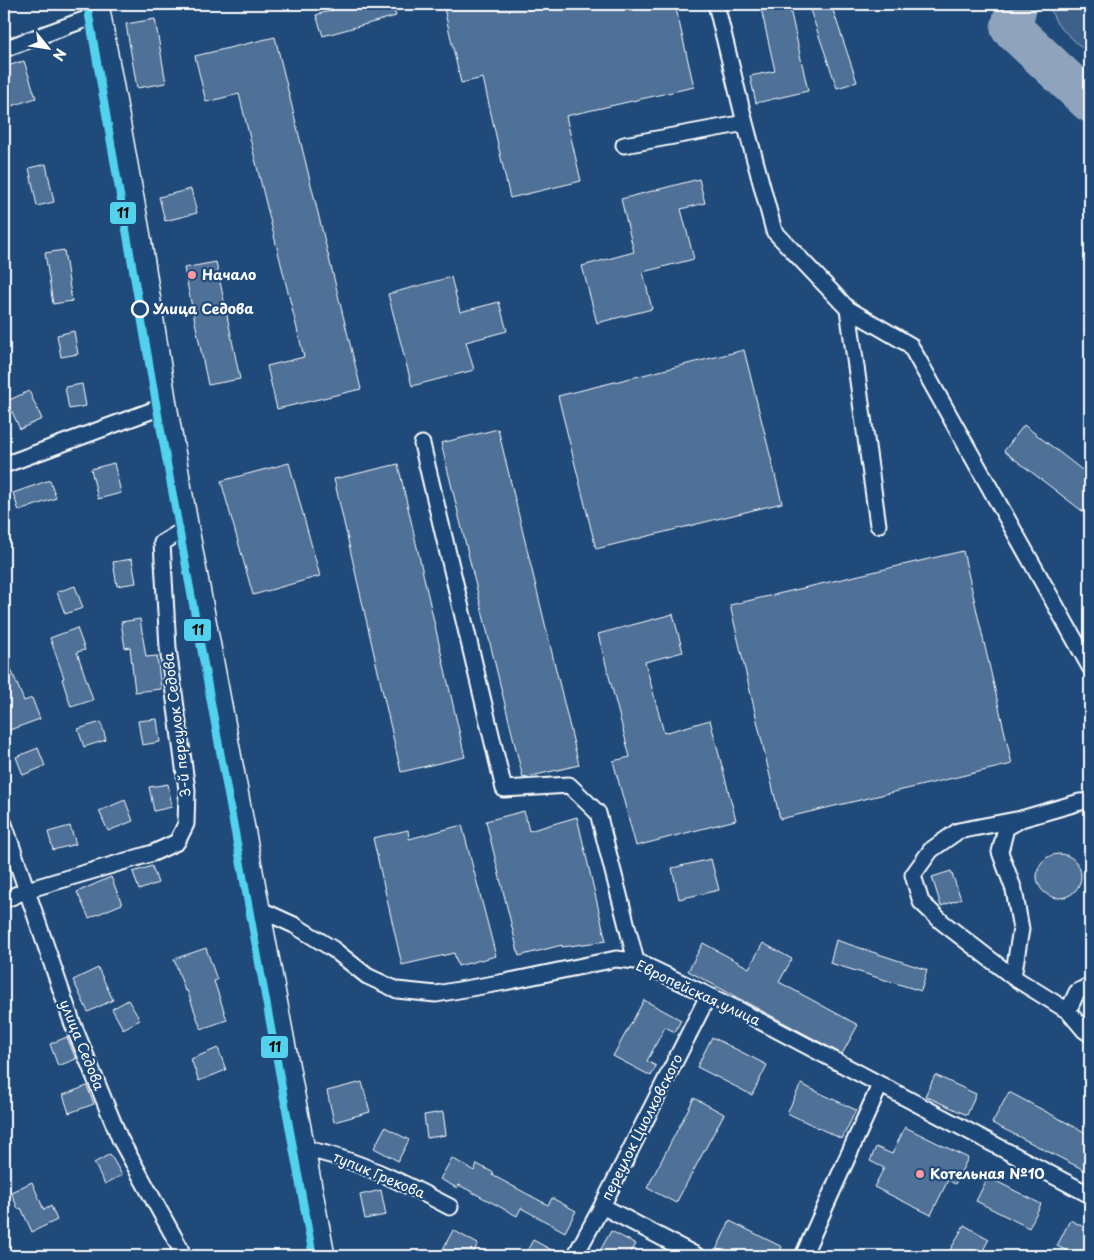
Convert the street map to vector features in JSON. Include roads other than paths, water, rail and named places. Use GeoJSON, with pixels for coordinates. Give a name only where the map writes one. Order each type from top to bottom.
{"type":"FeatureCollection","features":[{"type":"Feature","properties":{"kind":"main road"},"geometry":{"type":"LineString","coordinates":[[100,8],[141,237],[189,529],[325,1256]]}},
{"type":"Feature","properties":{"kind":"street"},"geometry":{"type":"LineString","coordinates":[[716,4],[774,231],[848,309],[910,346],[1090,667]]}},
{"type":"Feature","properties":{"kind":"street"},"geometry":{"type":"LineString","coordinates":[[4,49],[89,18],[100,8]]}},
{"type":"Feature","properties":{"kind":"street"},"geometry":{"type":"LineString","coordinates":[[624,145],[745,123]]}},
{"type":"Feature","properties":{"kind":"street"},"geometry":{"type":"LineString","coordinates":[[848,309],[878,525]]}},
{"type":"Feature","properties":{"kind":"street"},"geometry":{"type":"LineString","coordinates":[[4,465],[167,404]]}},
{"type":"Feature","properties":{"kind":"street"},"geometry":{"type":"LineString","coordinates":[[422,444],[504,789],[568,785],[598,813],[636,962]]}},
{"type":"Feature","properties":{"kind":"street","name":"3-й переулок Седова"},"geometry":{"type":"LineString","coordinates":[[4,900],[27,890],[153,853],[177,842],[186,824],[187,790],[168,648],[162,543],[189,529]]}},
{"type":"Feature","properties":{"kind":"street"},"geometry":{"type":"LineString","coordinates":[[1090,801],[1080,802],[1021,819],[958,831],[931,850],[913,875],[921,902],[942,922],[1014,977],[1068,1012],[1090,1034]]}},
{"type":"Feature","properties":{"kind":"street"},"geometry":{"type":"LineString","coordinates":[[1014,977],[1021,929],[1014,890],[1000,852],[1006,828],[1021,819]]}},
{"type":"Feature","properties":{"kind":"street","name":"улица Седова"},"geometry":{"type":"LineString","coordinates":[[4,824],[72,1022],[120,1139],[183,1256]]}},
{"type":"Feature","properties":{"kind":"street","name":"Европейская улица"},"geometry":{"type":"LineString","coordinates":[[259,909],[294,925],[333,949],[367,976],[397,990],[436,994],[616,959],[636,962],[708,996],[1090,1195]]}},
{"type":"Feature","properties":{"kind":"street"},"geometry":{"type":"LineString","coordinates":[[1068,1012],[1076,992],[1090,985]]}},
{"type":"Feature","properties":{"kind":"street","name":"переулок Циолковского"},"geometry":{"type":"LineString","coordinates":[[575,1256],[708,996]]}},
{"type":"Feature","properties":{"kind":"street"},"geometry":{"type":"LineString","coordinates":[[803,1256],[880,1086]]}},
{"type":"Feature","properties":{"kind":"street","name":"тупик Грекова"},"geometry":{"type":"LineString","coordinates":[[306,1148],[322,1152],[402,1182],[450,1207]]}},
{"type":"Feature","properties":{"kind":"street"},"geometry":{"type":"LineString","coordinates":[[602,1206],[697,1256]]}},
{"type":"Feature","properties":{"kind":"place","name":"Начало"},"geometry":{"type":"Point","coordinates":[192,275]}},
{"type":"Feature","properties":{"kind":"place","name":"Улица Седова"},"geometry":{"type":"Point","coordinates":[140,309]}},
{"type":"Feature","properties":{"kind":"place","name":"Котельная №10"},"geometry":{"type":"Point","coordinates":[920,1174]}}]}
